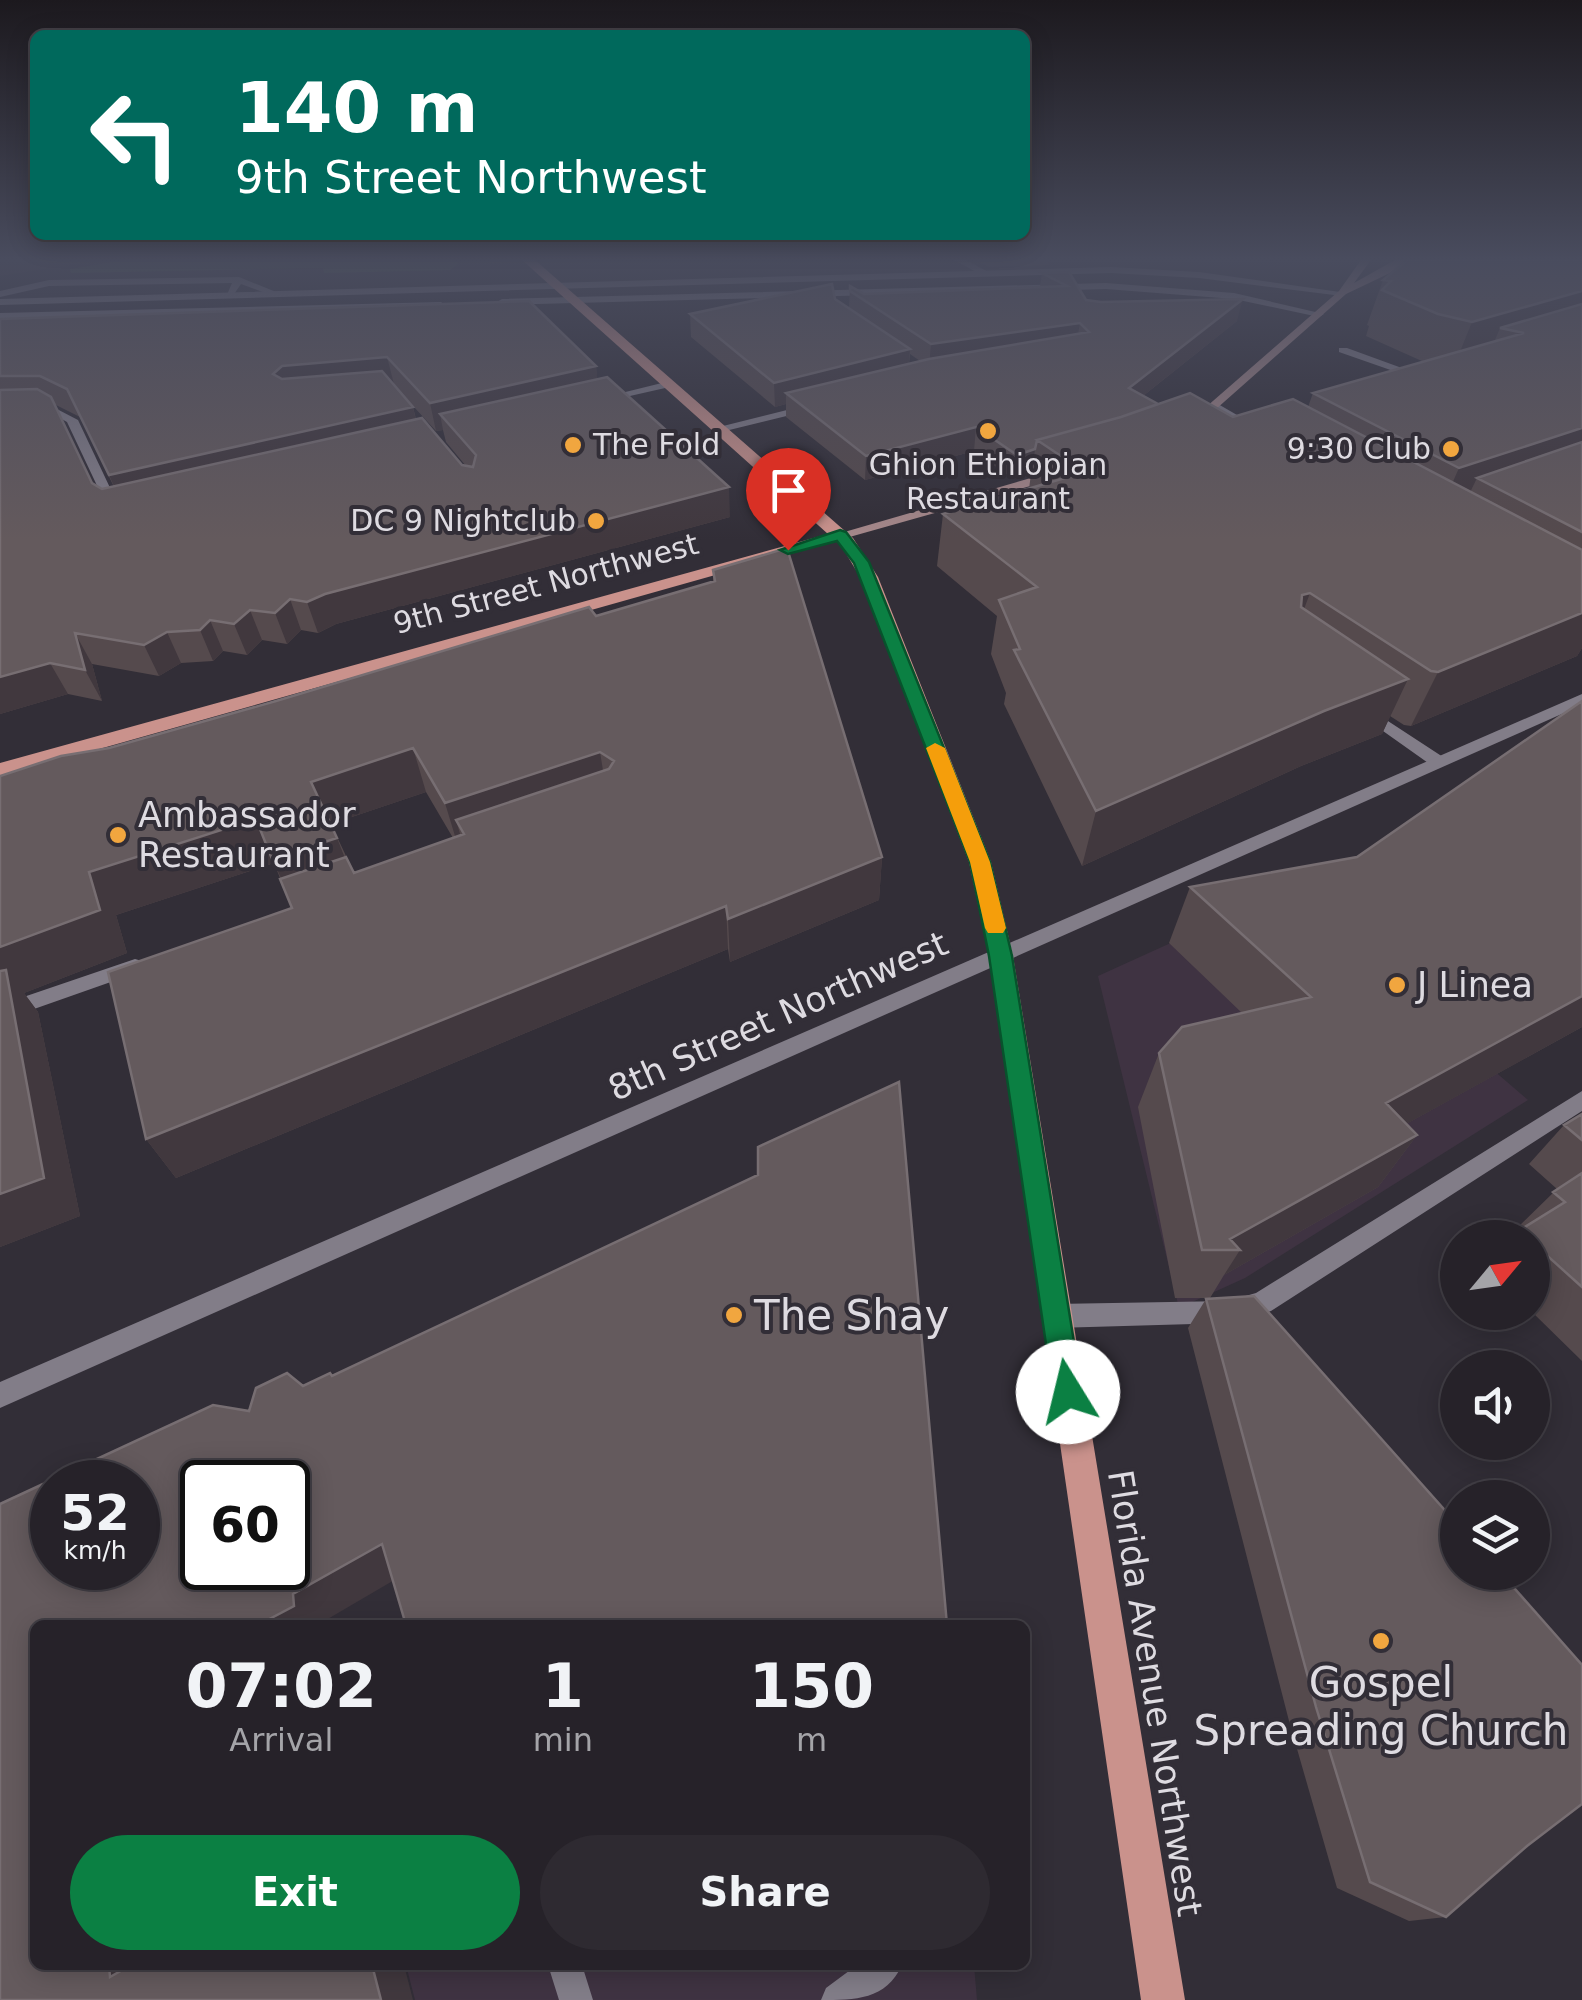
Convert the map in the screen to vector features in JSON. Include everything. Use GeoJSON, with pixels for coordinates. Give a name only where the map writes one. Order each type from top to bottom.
{"type":"FeatureCollection","features":[{"type":"Feature","properties":{"kind":"main road","name":"Florida Avenue Northwest"},"geometry":{"type":"LineString","coordinates":[[635,353],[840,535],[866,572],[980,862],[1000,956],[1163,2000]]}},
{"type":"Feature","properties":{"kind":"main road"},"geometry":{"type":"LineString","coordinates":[[1182,431],[1274,353]]}},
{"type":"Feature","properties":{"kind":"main road","name":"9th Street Northwest"},"geometry":{"type":"LineString","coordinates":[[0,770],[1069,472]]}},
{"type":"Feature","properties":{"kind":"street"},"geometry":{"type":"LineString","coordinates":[[1354,353],[1438,380],[1414,387]]}},
{"type":"Feature","properties":{"kind":"street"},"geometry":{"type":"LineString","coordinates":[[583,404],[670,384]]}},
{"type":"Feature","properties":{"kind":"street"},"geometry":{"type":"LineString","coordinates":[[721,428],[827,403]]}},
{"type":"Feature","properties":{"kind":"street"},"geometry":{"type":"LineString","coordinates":[[1214,406],[1270,434]]}},
{"type":"Feature","properties":{"kind":"street"},"geometry":{"type":"LineString","coordinates":[[0,411],[52,410],[72,420],[115,510],[134,506]]}},
{"type":"Feature","properties":{"kind":"street"},"geometry":{"type":"LineString","coordinates":[[1351,700],[1437,761]]}},
{"type":"Feature","properties":{"kind":"street","name":"8th Street Northwest"},"geometry":{"type":"LineString","coordinates":[[0,1395],[1000,956],[1087,914],[1437,761],[1578,704]]}},
{"type":"Feature","properties":{"kind":"street"},"geometry":{"type":"LineString","coordinates":[[0,1012],[147,962]]}},
{"type":"Feature","properties":{"kind":"street"},"geometry":{"type":"LineString","coordinates":[[1056,1316],[1228,1312],[1262,1303],[1582,1100]]}},
{"type":"Feature","properties":{"kind":"street"},"geometry":{"type":"LineString","coordinates":[[567,1970],[576,2000]]}},
{"type":"Feature","properties":{"kind":"street"},"geometry":{"type":"LineString","coordinates":[[838,2000],[879,1970]]}},
{"type":"Feature","properties":{"kind":"shaded area"},"geometry":{"type":"Polygon","coordinates":[[[1285,891],[1528,1100],[1245,1278],[1179,1308],[1098,976],[1285,891]]]}},
{"type":"Feature","properties":{"kind":"shaded area"},"geometry":{"type":"Polygon","coordinates":[[[407,1970],[974,1970],[977,2000],[415,2000],[407,1970]]]}},
{"type":"Feature","properties":{"kind":"building"},"geometry":{"type":"Polygon","coordinates":[[[0,353],[583,353],[596,366],[430,403],[387,357],[282,366],[273,374],[282,379],[382,371],[413,407],[109,475],[67,389],[40,376],[0,376],[0,353]]]}},
{"type":"Feature","properties":{"kind":"building"},"geometry":{"type":"Polygon","coordinates":[[[738,353],[893,353],[774,383],[738,353]]]}},
{"type":"Feature","properties":{"kind":"building"},"geometry":{"type":"Polygon","coordinates":[[[963,353],[1173,353],[1129,388],[1158,404],[1037,440],[1035,449],[1017,455],[976,427],[866,456],[786,393],[963,353]]]}},
{"type":"Feature","properties":{"kind":"building"},"geometry":{"type":"Polygon","coordinates":[[[1452,353],[1582,353],[1582,428],[1459,468],[1313,393],[1452,353]]]}},
{"type":"Feature","properties":{"kind":"building"},"geometry":{"type":"Polygon","coordinates":[[[607,377],[729,487],[307,602],[290,599],[275,613],[250,610],[234,624],[210,620],[200,630],[167,632],[144,645],[75,633],[85,670],[50,663],[0,677],[0,390],[37,389],[51,397],[92,483],[102,489],[422,418],[462,465],[473,467],[476,455],[440,414],[607,377]]]}},
{"type":"Feature","properties":{"kind":"building"},"geometry":{"type":"Polygon","coordinates":[[[1190,393],[1233,417],[1293,399],[1582,550],[1582,613],[1438,672],[1310,593],[1302,595],[1301,607],[1408,679],[1324,711],[1096,811],[1014,650],[1020,649],[999,600],[1037,587],[943,514],[1085,472],[1037,440],[1190,393]]]}},
{"type":"Feature","properties":{"kind":"building"},"geometry":{"type":"Polygon","coordinates":[[[1582,442],[1582,532],[1477,478],[1582,442]]]}},
{"type":"Feature","properties":{"kind":"building"},"geometry":{"type":"Polygon","coordinates":[[[787,548],[882,857],[728,919],[726,906],[146,1139],[108,972],[292,908],[280,879],[346,857],[354,873],[464,834],[456,820],[609,769],[614,761],[600,752],[445,803],[413,748],[311,782],[337,838],[272,859],[256,819],[89,872],[100,910],[0,947],[0,776],[61,756],[109,748],[276,701],[589,607],[596,616],[715,581],[713,570],[787,548]]]}},
{"type":"Feature","properties":{"kind":"building","name":"J Linea"},"geometry":{"type":"Polygon","coordinates":[[[1582,701],[1582,996],[1386,1103],[1417,1135],[1230,1239],[1240,1250],[1202,1250],[1159,1053],[1182,1027],[1311,997],[1190,887],[1357,857],[1582,701]]]}},
{"type":"Feature","properties":{"kind":"building"},"geometry":{"type":"Polygon","coordinates":[[[6,970],[44,1178],[0,1194],[0,971],[6,970]]]}},
{"type":"Feature","properties":{"kind":"building","name":"The Shay"},"geometry":{"type":"Polygon","coordinates":[[[899,1082],[947,1620],[405,1620],[382,1544],[310,1584],[310,1460],[180,1460],[180,1590],[300,1590],[293,1594],[294,1606],[267,1620],[30,1620],[30,1970],[109,1970],[110,1977],[122,1970],[373,1970],[381,2000],[0,2000],[0,1504],[30,1490],[30,1590],[160,1590],[160,1460],[95,1460],[213,1405],[249,1411],[256,1388],[287,1373],[303,1386],[330,1373],[332,1376],[758,1175],[758,1147],[899,1082]]]}},
{"type":"Feature","properties":{"kind":"building"},"geometry":{"type":"Polygon","coordinates":[[[1582,1114],[1582,1140],[1564,1125],[1582,1114]]]}},
{"type":"Feature","properties":{"kind":"building"},"geometry":{"type":"Polygon","coordinates":[[[1582,1173],[1582,1287],[1550,1258],[1550,1220],[1536,1220],[1565,1202],[1553,1192],[1582,1173]]]}},
{"type":"Feature","properties":{"kind":"building"},"geometry":{"type":"Polygon","coordinates":[[[1254,1296],[1440,1505],[1440,1590],[1516,1590],[1582,1665],[1582,1804],[1446,1917],[1370,1882],[1316,1707],[1206,1299],[1254,1296]]]}},
{"type":"Feature","properties":{"kind":"slow traffic"},"geometry":{"type":"LineString","coordinates":[[935,748],[980,862],[996,928]]}},
{"type":"Feature","properties":{"kind":"place","name":"Ghion Ethiopian Restaurant"},"geometry":{"type":"Point","coordinates":[988,431]}},
{"type":"Feature","properties":{"kind":"place","name":"The Fold"},"geometry":{"type":"Point","coordinates":[573,445]}},
{"type":"Feature","properties":{"kind":"place","name":"9:30 Club"},"geometry":{"type":"Point","coordinates":[1451,449]}},
{"type":"Feature","properties":{"kind":"place","name":"DC 9 Nightclub"},"geometry":{"type":"Point","coordinates":[596,521]}},
{"type":"Feature","properties":{"kind":"place","name":"Ambassador Restaurant"},"geometry":{"type":"Point","coordinates":[118,835]}},
{"type":"Feature","properties":{"kind":"place","name":"J Linea"},"geometry":{"type":"Point","coordinates":[1397,985]}},
{"type":"Feature","properties":{"kind":"place","name":"The Shay"},"geometry":{"type":"Point","coordinates":[734,1315]}},
{"type":"Feature","properties":{"kind":"place","name":"Gospel Spreading Church"},"geometry":{"type":"Point","coordinates":[1381,1641]}},
{"type":"Feature","properties":{"kind":"route"},"geometry":{"type":"LineString","coordinates":[[788,550],[840,535],[862,562],[980,862],[1000,956],[1068,1392]]}}]}
